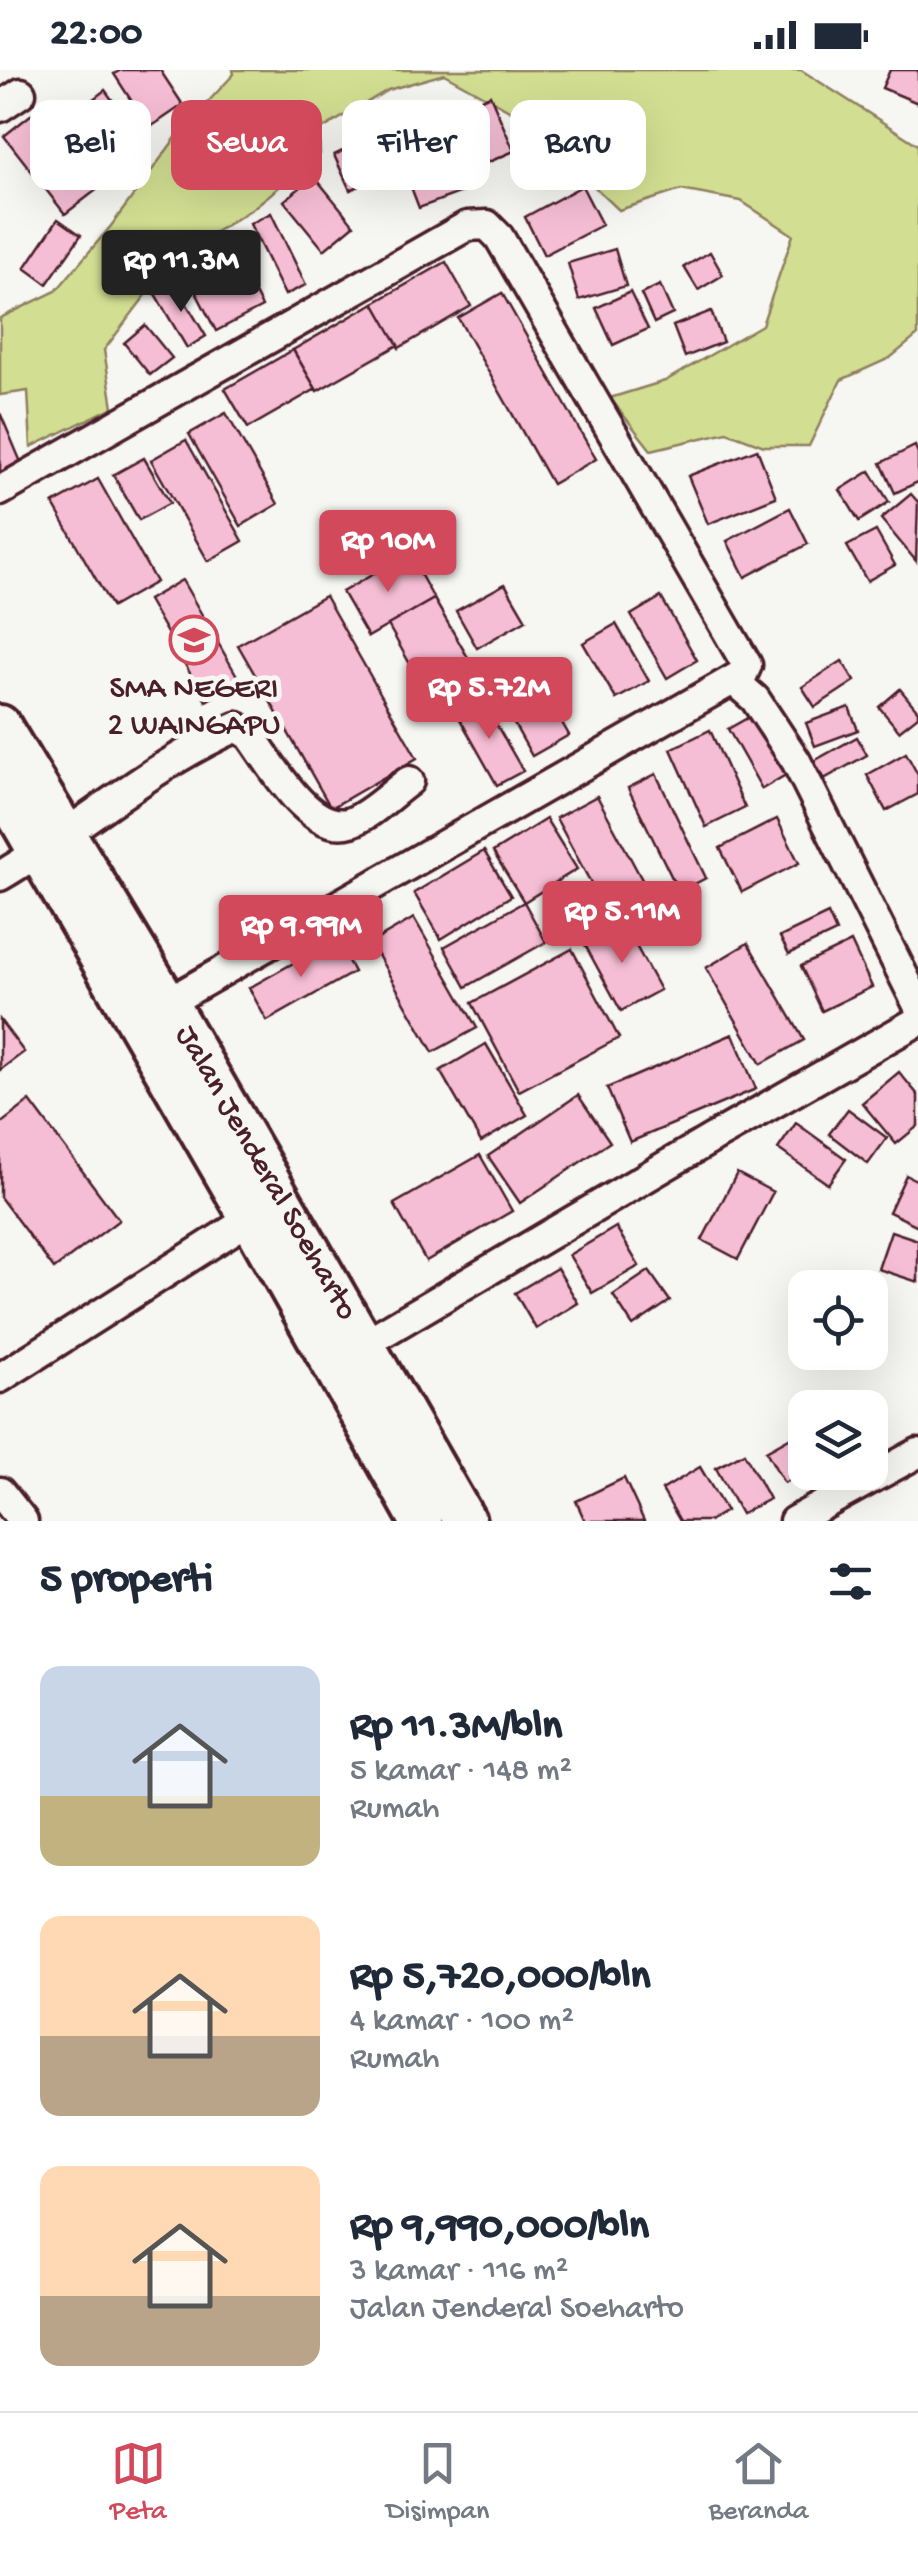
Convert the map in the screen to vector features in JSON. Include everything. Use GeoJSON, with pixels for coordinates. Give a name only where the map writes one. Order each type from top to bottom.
{"type":"FeatureCollection","features":[{"type":"Feature","properties":{"kind":"main road","name":"Jalan Jenderal Soeharto"},"geometry":{"type":"LineString","coordinates":[[0,726],[52,844],[266,1209],[364,1344],[464,1521]]}},
{"type":"Feature","properties":{"kind":"main road","name":"Jalan Jenderal Soeharto"},"geometry":{"type":"LineString","coordinates":[[0,784],[52,844],[167,1002],[420,1521]]}},
{"type":"Feature","properties":{"kind":"street"},"geometry":{"type":"LineString","coordinates":[[0,492],[467,226],[487,225],[499,237],[747,666],[733,680],[167,1002]]}},
{"type":"Feature","properties":{"kind":"street"},"geometry":{"type":"LineString","coordinates":[[733,680],[755,699],[796,761],[918,1005]]}},
{"type":"Feature","properties":{"kind":"street"},"geometry":{"type":"LineString","coordinates":[[0,876],[120,795],[236,727],[250,735],[308,811],[329,823],[351,822],[409,781]]}},
{"type":"Feature","properties":{"kind":"street"},"geometry":{"type":"LineString","coordinates":[[364,1344],[918,1021]]}},
{"type":"Feature","properties":{"kind":"street"},"geometry":{"type":"LineString","coordinates":[[0,1378],[266,1209]]}},
{"type":"Feature","properties":{"kind":"street"},"geometry":{"type":"LineString","coordinates":[[794,1521],[918,1453]]}},
{"type":"Feature","properties":{"kind":"street"},"geometry":{"type":"LineString","coordinates":[[0,1492],[22,1521]]}},
{"type":"Feature","properties":{"kind":"green space"},"geometry":{"type":"Polygon","coordinates":[[[233,70],[801,70],[918,145],[918,335],[890,358],[841,380],[809,446],[764,446],[727,432],[651,450],[610,398],[665,381],[762,325],[793,235],[741,201],[681,190],[619,210],[598,190],[646,190],[646,100],[510,100],[510,110],[444,74],[388,90],[371,100],[342,100],[342,117],[322,129],[322,100],[210,100],[234,74],[233,70]]]}},
{"type":"Feature","properties":{"kind":"green space"},"geometry":{"type":"Polygon","coordinates":[[[171,144],[171,190],[275,190],[175,257],[104,350],[113,407],[31,447],[28,391],[0,395],[0,318],[56,291],[137,190],[151,190],[151,172],[171,144]]]}},
{"type":"Feature","properties":{"kind":"building"},"geometry":{"type":"Polygon","coordinates":[[[121,70],[160,70],[180,100],[171,100],[171,113],[151,127],[151,100],[131,100],[114,74],[121,70]]]}},
{"type":"Feature","properties":{"kind":"building"},"geometry":{"type":"Polygon","coordinates":[[[890,70],[918,70],[918,103],[882,88],[890,70]]]}},
{"type":"Feature","properties":{"kind":"building"},"geometry":{"type":"Polygon","coordinates":[[[105,90],[112,100],[92,100],[105,90]]]}},
{"type":"Feature","properties":{"kind":"building"},"geometry":{"type":"Polygon","coordinates":[[[490,95],[510,142],[510,153],[490,162],[490,100],[479,100],[490,95]]]}},
{"type":"Feature","properties":{"kind":"building"},"geometry":{"type":"Polygon","coordinates":[[[30,116],[30,169],[4,136],[30,116]]]}},
{"type":"Feature","properties":{"kind":"building"},"geometry":{"type":"Polygon","coordinates":[[[342,151],[342,172],[334,155],[342,151]]]}},
{"type":"Feature","properties":{"kind":"building"},"geometry":{"type":"Polygon","coordinates":[[[322,186],[354,225],[324,250],[284,201],[297,190],[322,190],[322,186]]]}},
{"type":"Feature","properties":{"kind":"building"},"geometry":{"type":"Polygon","coordinates":[[[46,190],[96,190],[65,214],[46,190]]]}},
{"type":"Feature","properties":{"kind":"building"},"geometry":{"type":"Polygon","coordinates":[[[412,190],[461,190],[462,192],[419,208],[412,190]]]}},
{"type":"Feature","properties":{"kind":"building"},"geometry":{"type":"Polygon","coordinates":[[[575,190],[584,190],[602,225],[544,255],[525,217],[575,190]]]}},
{"type":"Feature","properties":{"kind":"building"},"geometry":{"type":"Polygon","coordinates":[[[271,213],[306,285],[285,295],[250,224],[271,213]]]}},
{"type":"Feature","properties":{"kind":"building"},"geometry":{"type":"Polygon","coordinates":[[[58,219],[81,235],[47,284],[25,268],[58,219]]]}},
{"type":"Feature","properties":{"kind":"building"},"geometry":{"type":"Polygon","coordinates":[[[229,243],[262,307],[216,331],[183,267],[229,243]]]}},
{"type":"Feature","properties":{"kind":"building"},"geometry":{"type":"Polygon","coordinates":[[[615,249],[626,286],[579,300],[568,263],[615,249]]]}},
{"type":"Feature","properties":{"kind":"building"},"geometry":{"type":"Polygon","coordinates":[[[710,252],[723,275],[698,290],[684,267],[710,252]]]}},
{"type":"Feature","properties":{"kind":"building"},"geometry":{"type":"Polygon","coordinates":[[[446,262],[471,306],[399,348],[374,303],[446,262]]]}},
{"type":"Feature","properties":{"kind":"building"},"geometry":{"type":"Polygon","coordinates":[[[174,283],[206,336],[187,348],[155,294],[174,283]]]}},
{"type":"Feature","properties":{"kind":"building"},"geometry":{"type":"Polygon","coordinates":[[[660,285],[673,314],[654,323],[641,294],[660,285]]]}},
{"type":"Feature","properties":{"kind":"building"},"geometry":{"type":"Polygon","coordinates":[[[630,292],[648,329],[613,345],[596,308],[630,292]]]}},
{"type":"Feature","properties":{"kind":"building"},"geometry":{"type":"Polygon","coordinates":[[[502,293],[596,459],[552,484],[458,318],[502,293]]]}},
{"type":"Feature","properties":{"kind":"building"},"geometry":{"type":"Polygon","coordinates":[[[374,303],[398,345],[317,391],[293,350],[374,303]]]}},
{"type":"Feature","properties":{"kind":"building"},"geometry":{"type":"Polygon","coordinates":[[[711,311],[723,342],[685,357],[673,326],[711,311]]]}},
{"type":"Feature","properties":{"kind":"building"},"geometry":{"type":"Polygon","coordinates":[[[145,325],[172,358],[150,375],[124,343],[145,325]]]}},
{"type":"Feature","properties":{"kind":"building"},"geometry":{"type":"Polygon","coordinates":[[[293,350],[316,389],[248,428],[225,389],[293,350]]]}},
{"type":"Feature","properties":{"kind":"building"},"geometry":{"type":"Polygon","coordinates":[[[226,413],[278,504],[241,526],[189,434],[226,413]]]}},
{"type":"Feature","properties":{"kind":"building"},"geometry":{"type":"Polygon","coordinates":[[[0,416],[23,467],[0,477],[0,416]]]}},
{"type":"Feature","properties":{"kind":"building"},"geometry":{"type":"Polygon","coordinates":[[[186,440],[243,541],[208,561],[151,460],[186,440]]]}},
{"type":"Feature","properties":{"kind":"building"},"geometry":{"type":"Polygon","coordinates":[[[915,446],[918,482],[895,493],[881,463],[915,446]]]}},
{"type":"Feature","properties":{"kind":"building"},"geometry":{"type":"Polygon","coordinates":[[[757,449],[776,497],[708,524],[688,476],[757,449]]]}},
{"type":"Feature","properties":{"kind":"building"},"geometry":{"type":"Polygon","coordinates":[[[144,458],[170,503],[139,520],[113,475],[144,458]]]}},
{"type":"Feature","properties":{"kind":"building"},"geometry":{"type":"Polygon","coordinates":[[[870,471],[889,502],[859,521],[840,490],[870,471]]]}},
{"type":"Feature","properties":{"kind":"building"},"geometry":{"type":"Polygon","coordinates":[[[98,479],[156,582],[112,607],[53,504],[98,479]]]}},
{"type":"Feature","properties":{"kind":"building"},"geometry":{"type":"Polygon","coordinates":[[[911,494],[918,502],[916,561],[881,519],[911,494]]]}},
{"type":"Feature","properties":{"kind":"building"},"geometry":{"type":"Polygon","coordinates":[[[790,508],[808,544],[745,577],[727,541],[790,508]]]}},
{"type":"Feature","properties":{"kind":"building"},"geometry":{"type":"Polygon","coordinates":[[[876,531],[895,565],[867,581],[847,546],[876,531]]]}},
{"type":"Feature","properties":{"kind":"building"},"geometry":{"type":"Polygon","coordinates":[[[409,554],[434,599],[368,637],[342,592],[409,554]]]}},
{"type":"Feature","properties":{"kind":"building","name":"SMA NEGERI 2 WAINGAPU"},"geometry":{"type":"Polygon","coordinates":[[[182,580],[240,681],[206,701],[148,600],[182,580]]]}},
{"type":"Feature","properties":{"kind":"building"},"geometry":{"type":"Polygon","coordinates":[[[505,584],[526,620],[477,648],[456,611],[505,584]]]}},
{"type":"Feature","properties":{"kind":"building"},"geometry":{"type":"Polygon","coordinates":[[[325,596],[417,758],[331,808],[238,645],[325,596]]]}},
{"type":"Feature","properties":{"kind":"building"},"geometry":{"type":"Polygon","coordinates":[[[661,597],[697,660],[667,678],[631,615],[661,597]]]}},
{"type":"Feature","properties":{"kind":"building"},"geometry":{"type":"Polygon","coordinates":[[[434,599],[470,661],[423,687],[388,625],[434,599]]]}},
{"type":"Feature","properties":{"kind":"building"},"geometry":{"type":"Polygon","coordinates":[[[616,624],[649,681],[616,699],[583,643],[616,624]]]}},
{"type":"Feature","properties":{"kind":"building"},"geometry":{"type":"Polygon","coordinates":[[[842,661],[855,681],[815,707],[802,687],[842,661]]]}},
{"type":"Feature","properties":{"kind":"building"},"geometry":{"type":"Polygon","coordinates":[[[531,668],[569,735],[532,756],[494,688],[531,668]]]}},
{"type":"Feature","properties":{"kind":"building"},"geometry":{"type":"Polygon","coordinates":[[[900,689],[918,716],[899,731],[879,707],[900,689]]]}},
{"type":"Feature","properties":{"kind":"building"},"geometry":{"type":"Polygon","coordinates":[[[481,698],[523,771],[497,785],[456,712],[481,698]]]}},
{"type":"Feature","properties":{"kind":"building"},"geometry":{"type":"Polygon","coordinates":[[[849,707],[858,730],[815,746],[806,723],[849,707]]]}},
{"type":"Feature","properties":{"kind":"building"},"geometry":{"type":"Polygon","coordinates":[[[760,711],[794,770],[762,789],[728,729],[760,711]]]}},
{"type":"Feature","properties":{"kind":"building"},"geometry":{"type":"Polygon","coordinates":[[[710,730],[745,808],[706,827],[671,749],[710,730]]]}},
{"type":"Feature","properties":{"kind":"building"},"geometry":{"type":"Polygon","coordinates":[[[857,737],[867,755],[824,779],[814,761],[857,737]]]}},
{"type":"Feature","properties":{"kind":"building"},"geometry":{"type":"Polygon","coordinates":[[[906,753],[918,775],[918,794],[886,811],[867,775],[906,753]]]}},
{"type":"Feature","properties":{"kind":"building"},"geometry":{"type":"Polygon","coordinates":[[[656,774],[706,878],[679,892],[628,788],[656,774]]]}},
{"type":"Feature","properties":{"kind":"building"},"geometry":{"type":"Polygon","coordinates":[[[597,796],[647,889],[606,911],[556,818],[597,796]]]}},
{"type":"Feature","properties":{"kind":"building"},"geometry":{"type":"Polygon","coordinates":[[[546,819],[577,869],[524,902],[493,852],[546,819]]]}},
{"type":"Feature","properties":{"kind":"building"},"geometry":{"type":"Polygon","coordinates":[[[777,819],[799,863],[742,892],[720,848],[777,819]]]}},
{"type":"Feature","properties":{"kind":"building"},"geometry":{"type":"Polygon","coordinates":[[[484,851],[511,896],[441,939],[414,893],[484,851]]]}},
{"type":"Feature","properties":{"kind":"building"},"geometry":{"type":"Polygon","coordinates":[[[524,902],[546,942],[466,987],[444,947],[524,902]]]}},
{"type":"Feature","properties":{"kind":"building"},"geometry":{"type":"Polygon","coordinates":[[[828,914],[836,932],[789,954],[780,937],[828,914]]]}},
{"type":"Feature","properties":{"kind":"building"},"geometry":{"type":"Polygon","coordinates":[[[414,918],[477,1028],[433,1052],[371,943],[414,918]]]}},
{"type":"Feature","properties":{"kind":"building"},"geometry":{"type":"Polygon","coordinates":[[[623,922],[660,990],[621,1011],[584,943],[623,922]]]}},
{"type":"Feature","properties":{"kind":"building"},"geometry":{"type":"Polygon","coordinates":[[[336,939],[354,972],[267,1021],[249,988],[336,939]]]}},
{"type":"Feature","properties":{"kind":"building"},"geometry":{"type":"Polygon","coordinates":[[[851,942],[872,987],[822,1011],[801,966],[851,942]]]}},
{"type":"Feature","properties":{"kind":"building"},"geometry":{"type":"Polygon","coordinates":[[[748,943],[804,1040],[761,1064],[706,968],[748,943]]]}},
{"type":"Feature","properties":{"kind":"building"},"geometry":{"type":"Polygon","coordinates":[[[572,949],[619,1038],[519,1091],[472,1003],[572,949]]]}},
{"type":"Feature","properties":{"kind":"building"},"geometry":{"type":"Polygon","coordinates":[[[0,1020],[24,1052],[0,1070],[0,1020]]]}},
{"type":"Feature","properties":{"kind":"building"},"geometry":{"type":"Polygon","coordinates":[[[733,1034],[756,1089],[630,1142],[607,1088],[733,1034]]]}},
{"type":"Feature","properties":{"kind":"building"},"geometry":{"type":"Polygon","coordinates":[[[486,1044],[527,1115],[481,1142],[440,1071],[486,1044]]]}},
{"type":"Feature","properties":{"kind":"building"},"geometry":{"type":"Polygon","coordinates":[[[899,1072],[918,1095],[918,1126],[896,1144],[862,1103],[899,1072]]]}},
{"type":"Feature","properties":{"kind":"building"},"geometry":{"type":"Polygon","coordinates":[[[578,1095],[610,1142],[520,1203],[488,1156],[578,1095]]]}},
{"type":"Feature","properties":{"kind":"building"},"geometry":{"type":"Polygon","coordinates":[[[30,1101],[119,1220],[54,1269],[0,1197],[0,1124],[30,1101]]]}},
{"type":"Feature","properties":{"kind":"building"},"geometry":{"type":"Polygon","coordinates":[[[848,1109],[887,1138],[868,1164],[829,1134],[848,1109]]]}},
{"type":"Feature","properties":{"kind":"building"},"geometry":{"type":"Polygon","coordinates":[[[796,1123],[846,1159],[828,1184],[778,1149],[796,1123]]]}},
{"type":"Feature","properties":{"kind":"building"},"geometry":{"type":"Polygon","coordinates":[[[480,1155],[512,1211],[426,1261],[394,1204],[480,1155]]]}},
{"type":"Feature","properties":{"kind":"building"},"geometry":{"type":"Polygon","coordinates":[[[737,1173],[773,1192],[738,1259],[702,1240],[737,1173]]]}},
{"type":"Feature","properties":{"kind":"building"},"geometry":{"type":"Polygon","coordinates":[[[906,1175],[918,1181],[918,1226],[889,1212],[906,1175]]]}},
{"type":"Feature","properties":{"kind":"building"},"geometry":{"type":"Polygon","coordinates":[[[616,1227],[639,1266],[592,1293],[569,1255],[616,1227]]]}},
{"type":"Feature","properties":{"kind":"building"},"geometry":{"type":"Polygon","coordinates":[[[891,1231],[918,1240],[918,1282],[878,1269],[891,1231]]]}},
{"type":"Feature","properties":{"kind":"building"},"geometry":{"type":"Polygon","coordinates":[[[557,1268],[578,1303],[536,1329],[515,1293],[557,1268]]]}},
{"type":"Feature","properties":{"kind":"building"},"geometry":{"type":"Polygon","coordinates":[[[649,1271],[670,1301],[633,1326],[613,1295],[649,1271]]]}},
{"type":"Feature","properties":{"kind":"building"},"geometry":{"type":"Polygon","coordinates":[[[788,1439],[788,1481],[784,1483],[766,1451],[788,1439]]]}},
{"type":"Feature","properties":{"kind":"building"},"geometry":{"type":"Polygon","coordinates":[[[744,1453],[769,1499],[741,1514],[716,1468],[744,1453]]]}},
{"type":"Feature","properties":{"kind":"building"},"geometry":{"type":"Polygon","coordinates":[[[700,1467],[726,1511],[709,1521],[680,1521],[662,1490],[700,1467]]]}},
{"type":"Feature","properties":{"kind":"building"},"geometry":{"type":"Polygon","coordinates":[[[624,1478],[644,1521],[585,1521],[576,1501],[624,1478]]]}},
{"type":"Feature","properties":{"kind":"place","name":"SMA NEGERI 2 WAINGAPU"},"geometry":{"type":"Point","coordinates":[194,640]}}]}
